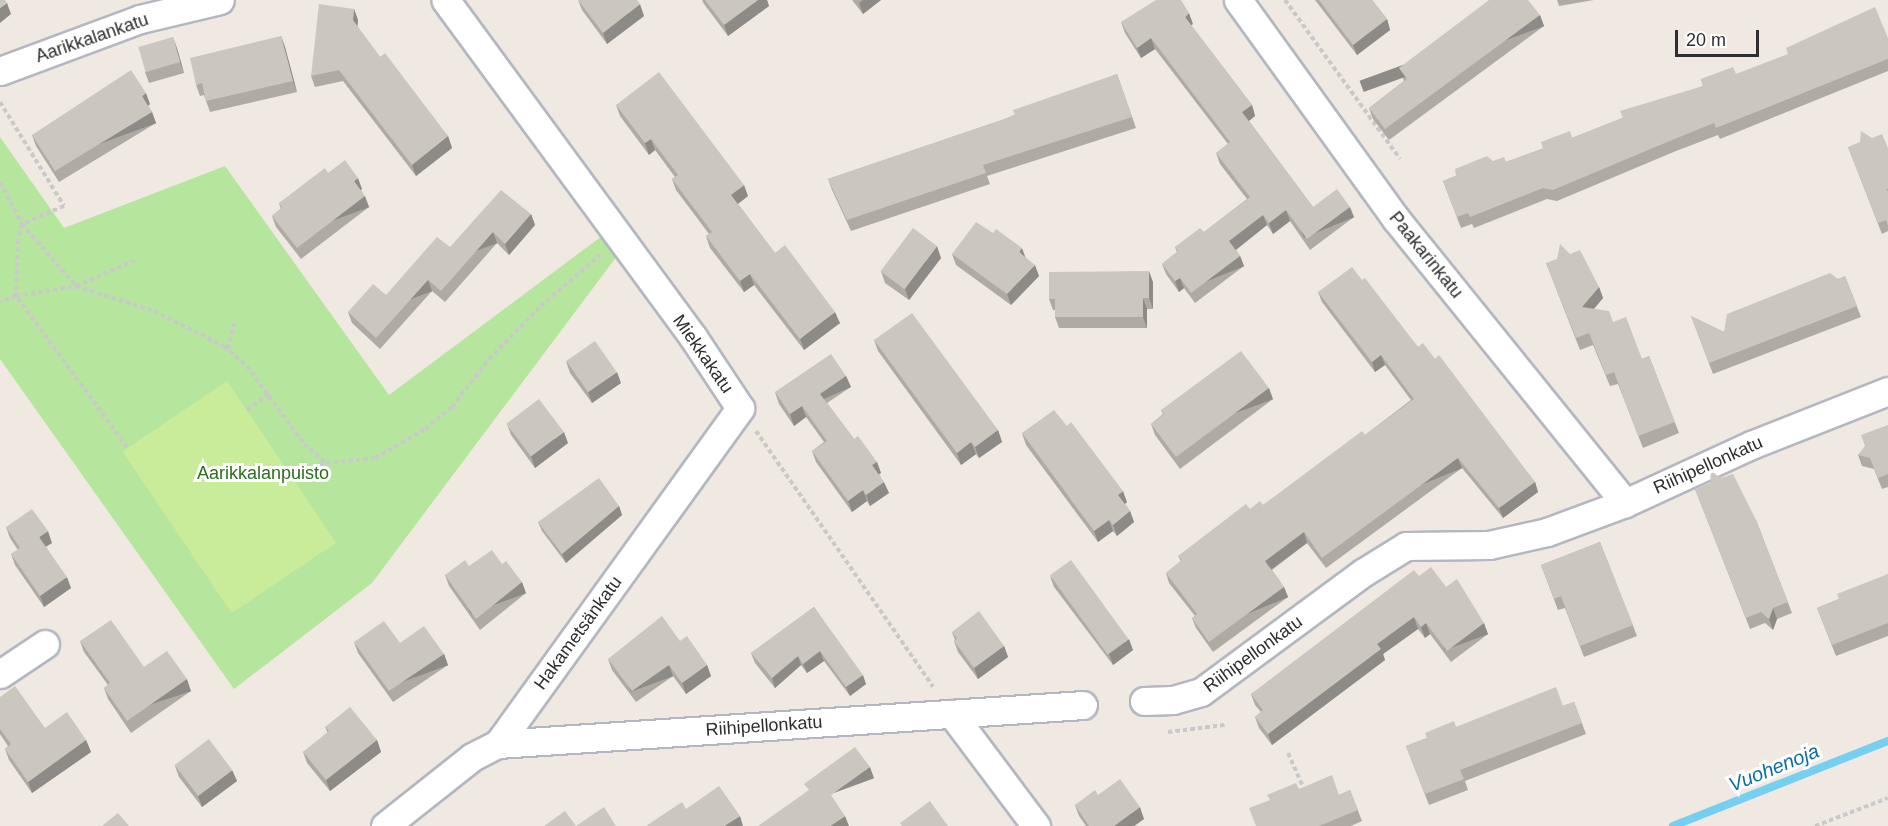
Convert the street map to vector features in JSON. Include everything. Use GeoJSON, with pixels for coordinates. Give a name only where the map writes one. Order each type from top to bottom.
{"type":"FeatureCollection","features":[{"type":"Feature","properties":{"kind":"street","name":"Aarikkalankatu"},"geometry":{"type":"LineString","coordinates":[[0,71],[140,19],[220,0]]}},
{"type":"Feature","properties":{"kind":"street","name":"Miekkakatu"},"geometry":{"type":"LineString","coordinates":[[444,0],[693,337],[740,408]]}},
{"type":"Feature","properties":{"kind":"street","name":"Paakarinkatu"},"geometry":{"type":"LineString","coordinates":[[1238,0],[1396,219],[1625,503]]}},
{"type":"Feature","properties":{"kind":"street","name":"Riihipellonkatu"},"geometry":{"type":"LineString","coordinates":[[1144,701],[1173,700],[1201,692],[1364,572],[1406,546],[1489,544],[1547,532],[1625,503],[1751,445],[1888,391]]}},
{"type":"Feature","properties":{"kind":"street","name":"Hakametsänkatu"},"geometry":{"type":"LineString","coordinates":[[385,826],[472,757],[498,744],[740,408]]}},
{"type":"Feature","properties":{"kind":"street"},"geometry":{"type":"LineString","coordinates":[[0,674],[45,644]]}},
{"type":"Feature","properties":{"kind":"street","name":"Riihipellonkatu"},"geometry":{"type":"LineString","coordinates":[[498,744],[1083,705]]}},
{"type":"Feature","properties":{"kind":"street"},"geometry":{"type":"LineString","coordinates":[[952,714],[1036,826]]}},
{"type":"Feature","properties":{"kind":"path"},"geometry":{"type":"LineString","coordinates":[[1285,0],[1400,159]]}},
{"type":"Feature","properties":{"kind":"path"},"geometry":{"type":"LineString","coordinates":[[0,102],[64,206],[22,224]]}},
{"type":"Feature","properties":{"kind":"path"},"geometry":{"type":"LineString","coordinates":[[0,182],[22,224],[76,286],[154,311],[228,349],[247,366],[304,444],[326,463]]}},
{"type":"Feature","properties":{"kind":"path"},"geometry":{"type":"LineString","coordinates":[[22,224],[18,240],[16,296],[128,447]]}},
{"type":"Feature","properties":{"kind":"path"},"geometry":{"type":"LineString","coordinates":[[291,476],[326,463],[375,458],[425,429],[452,407],[489,359],[541,306],[620,241]]}},
{"type":"Feature","properties":{"kind":"path"},"geometry":{"type":"LineString","coordinates":[[0,302],[16,296],[76,286],[138,259]]}},
{"type":"Feature","properties":{"kind":"path"},"geometry":{"type":"LineString","coordinates":[[228,349],[234,324]]}},
{"type":"Feature","properties":{"kind":"path"},"geometry":{"type":"LineString","coordinates":[[247,410],[269,394]]}},
{"type":"Feature","properties":{"kind":"path","name":"Miekkakatu"},"geometry":{"type":"LineString","coordinates":[[740,408],[952,714]]}},
{"type":"Feature","properties":{"kind":"path"},"geometry":{"type":"LineString","coordinates":[[1168,732],[1225,725]]}},
{"type":"Feature","properties":{"kind":"path"},"geometry":{"type":"LineString","coordinates":[[1288,753],[1302,785]]}},
{"type":"Feature","properties":{"kind":"path"},"geometry":{"type":"LineString","coordinates":[[1815,826],[1888,798]]}},
{"type":"Feature","properties":{"kind":"green space","name":"Aarikkalanpuisto"},"geometry":{"type":"Polygon","coordinates":[[[0,137],[64,228],[225,166],[389,395],[602,236],[617,256],[372,583],[234,689],[0,359],[0,137]]]}},
{"type":"Feature","properties":{"kind":"green space"},"geometry":{"type":"Polygon","coordinates":[[[227,381],[336,543],[232,613],[123,451],[227,381]]]}},
{"type":"Feature","properties":{"kind":"building"},"geometry":{"type":"Polygon","coordinates":[[[0,0],[5,0],[7,3],[0,8],[0,0]]]}},
{"type":"Feature","properties":{"kind":"building"},"geometry":{"type":"Polygon","coordinates":[[[578,0],[637,0],[640,4],[603,33],[578,0]]]}},
{"type":"Feature","properties":{"kind":"building"},"geometry":{"type":"Polygon","coordinates":[[[705,0],[758,0],[724,25],[705,0]]]}},
{"type":"Feature","properties":{"kind":"building"},"geometry":{"type":"Polygon","coordinates":[[[1156,0],[1181,0],[1189,13],[1185,17],[1252,105],[1242,112],[1313,207],[1337,189],[1350,207],[1307,239],[1286,210],[1269,223],[1263,215],[1229,241],[1240,256],[1191,293],[1180,278],[1175,281],[1162,264],[1178,251],[1175,247],[1200,228],[1204,232],[1250,197],[1216,153],[1230,142],[1151,38],[1137,48],[1121,22],[1156,0]]]}},
{"type":"Feature","properties":{"kind":"building"},"geometry":{"type":"Polygon","coordinates":[[[1319,0],[1372,0],[1387,19],[1353,45],[1319,0]]]}},
{"type":"Feature","properties":{"kind":"building"},"geometry":{"type":"Polygon","coordinates":[[[1489,0],[1528,0],[1540,15],[1385,129],[1369,108],[1407,79],[1399,68],[1489,0]]]}},
{"type":"Feature","properties":{"kind":"building"},"geometry":{"type":"Polygon","coordinates":[[[319,4],[354,9],[353,20],[380,57],[385,53],[448,136],[412,165],[339,70],[311,76],[319,4]]]}},
{"type":"Feature","properties":{"kind":"building"},"geometry":{"type":"Polygon","coordinates":[[[1875,7],[1888,38],[1888,59],[1716,128],[1714,123],[1553,190],[1543,188],[1470,217],[1468,213],[1457,217],[1443,181],[1456,176],[1455,169],[1487,156],[1493,161],[1504,157],[1506,162],[1543,149],[1541,142],[1570,131],[1572,138],[1623,118],[1620,111],[1703,86],[1701,79],[1733,67],[1736,74],[1788,54],[1786,48],[1875,7]]]}},
{"type":"Feature","properties":{"kind":"building"},"geometry":{"type":"Polygon","coordinates":[[[281,36],[293,81],[206,101],[202,83],[196,85],[190,58],[281,36]]]}},
{"type":"Feature","properties":{"kind":"building"},"geometry":{"type":"Polygon","coordinates":[[[173,37],[180,62],[146,72],[138,47],[173,37]]]}},
{"type":"Feature","properties":{"kind":"building"},"geometry":{"type":"Polygon","coordinates":[[[131,70],[146,93],[142,96],[152,112],[55,171],[32,135],[131,70]]]}},
{"type":"Feature","properties":{"kind":"building"},"geometry":{"type":"Polygon","coordinates":[[[659,72],[744,185],[731,195],[775,253],[785,245],[835,312],[800,339],[750,274],[740,281],[706,236],[712,232],[672,179],[678,175],[651,139],[645,143],[616,105],[659,72]]]}},
{"type":"Feature","properties":{"kind":"building"},"geometry":{"type":"Polygon","coordinates":[[[1117,74],[1132,117],[983,165],[986,173],[847,220],[828,179],[1002,120],[1015,115],[1013,110],[1117,74]]]}},
{"type":"Feature","properties":{"kind":"building"},"geometry":{"type":"Polygon","coordinates":[[[1861,131],[1872,138],[1882,134],[1888,148],[1888,188],[1886,190],[1888,191],[1888,226],[1886,220],[1878,223],[1848,147],[1860,142],[1861,131]]]}},
{"type":"Feature","properties":{"kind":"building"},"geometry":{"type":"Polygon","coordinates":[[[345,160],[358,178],[354,181],[365,196],[297,248],[272,216],[282,207],[279,203],[325,168],[328,173],[345,160]]]}},
{"type":"Feature","properties":{"kind":"building"},"geometry":{"type":"Polygon","coordinates":[[[501,190],[531,214],[505,244],[493,232],[441,291],[428,280],[376,338],[348,312],[373,284],[386,295],[437,237],[450,247],[501,190]]]}},
{"type":"Feature","properties":{"kind":"building"},"geometry":{"type":"Polygon","coordinates":[[[976,222],[993,233],[996,229],[1022,248],[1019,252],[1035,265],[1007,294],[952,254],[976,222]]]}},
{"type":"Feature","properties":{"kind":"building"},"geometry":{"type":"Polygon","coordinates":[[[913,228],[937,246],[904,289],[881,271],[913,228]]]}},
{"type":"Feature","properties":{"kind":"building"},"geometry":{"type":"Polygon","coordinates":[[[1560,244],[1570,254],[1580,250],[1599,287],[1582,307],[1609,311],[1613,322],[1626,317],[1642,359],[1649,356],[1675,422],[1638,436],[1614,372],[1606,375],[1589,333],[1576,338],[1546,263],[1557,259],[1560,244]]]}},
{"type":"Feature","properties":{"kind":"building"},"geometry":{"type":"Polygon","coordinates":[[[1352,267],[1362,280],[1365,278],[1418,347],[1423,343],[1435,359],[1439,355],[1535,482],[1499,508],[1458,458],[1322,558],[1304,532],[1265,561],[1284,587],[1209,642],[1192,618],[1197,614],[1166,573],[1182,560],[1178,556],[1246,504],[1250,509],[1260,501],[1263,505],[1362,431],[1365,435],[1414,399],[1381,355],[1372,362],[1318,292],[1352,267]]]}},
{"type":"Feature","properties":{"kind":"building"},"geometry":{"type":"Polygon","coordinates":[[[1149,271],[1149,298],[1143,298],[1143,317],[1055,317],[1055,299],[1049,299],[1049,272],[1149,271]]]}},
{"type":"Feature","properties":{"kind":"building"},"geometry":{"type":"Polygon","coordinates":[[[1830,273],[1838,279],[1845,276],[1857,306],[1709,363],[1691,316],[1724,332],[1727,314],[1830,273]]]}},
{"type":"Feature","properties":{"kind":"building"},"geometry":{"type":"Polygon","coordinates":[[[912,313],[998,430],[975,447],[971,442],[957,453],[874,340],[912,313]]]}},
{"type":"Feature","properties":{"kind":"building"},"geometry":{"type":"Polygon","coordinates":[[[595,341],[617,372],[588,392],[566,361],[595,341]]]}},
{"type":"Feature","properties":{"kind":"building"},"geometry":{"type":"Polygon","coordinates":[[[1241,351],[1269,388],[1176,457],[1151,424],[1164,414],[1161,410],[1241,351]]]}},
{"type":"Feature","properties":{"kind":"building"},"geometry":{"type":"Polygon","coordinates":[[[831,354],[846,376],[820,394],[854,439],[858,436],[877,462],[872,465],[884,482],[866,495],[863,490],[848,501],[812,451],[827,441],[802,406],[790,414],[775,392],[831,354]]]}},
{"type":"Feature","properties":{"kind":"building"},"geometry":{"type":"Polygon","coordinates":[[[539,399],[564,432],[531,456],[506,424],[539,399]]]}},
{"type":"Feature","properties":{"kind":"building"},"geometry":{"type":"Polygon","coordinates":[[[1054,410],[1067,426],[1071,422],[1123,491],[1118,495],[1130,511],[1113,525],[1109,520],[1094,531],[1022,433],[1054,410]]]}},
{"type":"Feature","properties":{"kind":"building"},"geometry":{"type":"Polygon","coordinates":[[[1888,425],[1888,474],[1878,478],[1870,458],[1858,455],[1865,446],[1861,435],[1888,425]]]}},
{"type":"Feature","properties":{"kind":"building"},"geometry":{"type":"Polygon","coordinates":[[[1711,471],[1721,478],[1733,474],[1756,520],[1788,602],[1773,608],[1769,619],[1761,612],[1746,618],[1695,489],[1710,483],[1711,471]]]}},
{"type":"Feature","properties":{"kind":"building"},"geometry":{"type":"Polygon","coordinates":[[[599,478],[619,506],[562,554],[538,522],[599,478]]]}},
{"type":"Feature","properties":{"kind":"building"},"geometry":{"type":"Polygon","coordinates":[[[32,509],[48,531],[39,537],[67,577],[40,596],[11,554],[20,548],[6,527],[32,509]]]}},
{"type":"Feature","properties":{"kind":"building"},"geometry":{"type":"Polygon","coordinates":[[[1600,542],[1633,625],[1580,646],[1561,596],[1554,599],[1541,565],[1600,542]]]}},
{"type":"Feature","properties":{"kind":"building"},"geometry":{"type":"Polygon","coordinates":[[[492,550],[502,564],[506,561],[522,582],[476,619],[445,575],[465,560],[469,566],[492,550]]]}},
{"type":"Feature","properties":{"kind":"building"},"geometry":{"type":"Polygon","coordinates":[[[1071,560],[1129,639],[1108,655],[1050,575],[1071,560]]]}},
{"type":"Feature","properties":{"kind":"building"},"geometry":{"type":"Polygon","coordinates":[[[1431,567],[1446,587],[1457,579],[1484,623],[1447,651],[1426,623],[1421,627],[1414,617],[1377,644],[1381,649],[1268,734],[1255,717],[1263,710],[1251,694],[1414,570],[1419,576],[1431,567]]]}},
{"type":"Feature","properties":{"kind":"building"},"geometry":{"type":"Polygon","coordinates":[[[1888,574],[1888,623],[1832,645],[1817,608],[1839,599],[1837,594],[1888,574]]]}},
{"type":"Feature","properties":{"kind":"building"},"geometry":{"type":"Polygon","coordinates":[[[814,607],[863,675],[846,687],[820,651],[803,664],[798,656],[772,678],[751,653],[814,607]]]}},
{"type":"Feature","properties":{"kind":"building"},"geometry":{"type":"Polygon","coordinates":[[[979,611],[1004,646],[974,668],[954,641],[957,639],[952,632],[979,611]]]}},
{"type":"Feature","properties":{"kind":"building"},"geometry":{"type":"Polygon","coordinates":[[[662,616],[680,641],[687,636],[707,665],[682,683],[669,665],[632,691],[608,659],[662,616]]]}},
{"type":"Feature","properties":{"kind":"building"},"geometry":{"type":"Polygon","coordinates":[[[111,620],[144,667],[167,651],[187,679],[127,721],[104,688],[110,683],[80,641],[111,620]]]}},
{"type":"Feature","properties":{"kind":"building"},"geometry":{"type":"Polygon","coordinates":[[[384,621],[400,643],[424,626],[444,654],[389,691],[354,642],[384,621]]]}},
{"type":"Feature","properties":{"kind":"building"},"geometry":{"type":"Polygon","coordinates":[[[15,686],[45,728],[67,712],[86,740],[28,782],[5,749],[11,744],[0,729],[0,697],[15,686]]]}},
{"type":"Feature","properties":{"kind":"building"},"geometry":{"type":"Polygon","coordinates":[[[1556,687],[1563,706],[1574,702],[1582,723],[1460,770],[1464,779],[1425,794],[1406,746],[1427,738],[1425,733],[1454,721],[1456,727],[1556,687]]]}},
{"type":"Feature","properties":{"kind":"building"},"geometry":{"type":"Polygon","coordinates":[[[350,707],[377,740],[326,780],[303,752],[329,731],[325,727],[350,707]]]}},
{"type":"Feature","properties":{"kind":"building"},"geometry":{"type":"Polygon","coordinates":[[[209,739],[232,770],[198,796],[175,765],[209,739]]]}},
{"type":"Feature","properties":{"kind":"building"},"geometry":{"type":"Polygon","coordinates":[[[855,747],[870,767],[831,795],[845,816],[830,826],[758,826],[809,790],[804,784],[855,747]]]}},
{"type":"Feature","properties":{"kind":"building"},"geometry":{"type":"Polygon","coordinates":[[[1332,775],[1339,795],[1350,790],[1358,810],[1319,826],[1256,826],[1249,808],[1270,800],[1267,795],[1296,783],[1299,789],[1332,775]]]}},
{"type":"Feature","properties":{"kind":"building"},"geometry":{"type":"Polygon","coordinates":[[[1120,779],[1140,807],[1114,826],[1089,826],[1075,805],[1095,790],[1098,795],[1120,779]]]}},
{"type":"Feature","properties":{"kind":"building"},"geometry":{"type":"Polygon","coordinates":[[[719,786],[740,816],[724,826],[646,826],[682,802],[686,809],[719,786]]]}},
{"type":"Feature","properties":{"kind":"building"},"geometry":{"type":"Polygon","coordinates":[[[930,801],[948,826],[902,826],[900,823],[930,801]]]}},
{"type":"Feature","properties":{"kind":"building"},"geometry":{"type":"Polygon","coordinates":[[[604,807],[616,826],[576,826],[604,807]]]}},
{"type":"Feature","properties":{"kind":"building"},"geometry":{"type":"Polygon","coordinates":[[[565,811],[576,826],[544,826],[565,811]]]}},
{"type":"Feature","properties":{"kind":"building"},"geometry":{"type":"Polygon","coordinates":[[[118,813],[129,826],[102,826],[118,813]]]}},
{"type":"Feature","properties":{"kind":"waterway","name":"Vuohenoja"},"geometry":{"type":"LineString","coordinates":[[1673,826],[1888,741]]}}]}
